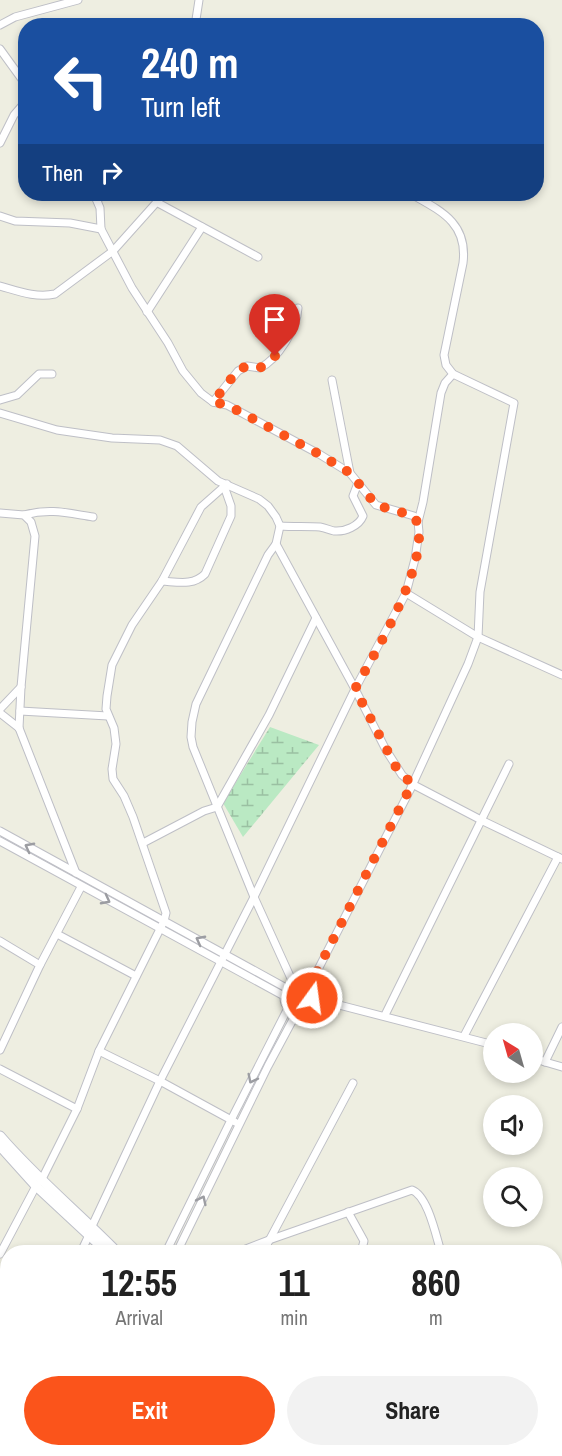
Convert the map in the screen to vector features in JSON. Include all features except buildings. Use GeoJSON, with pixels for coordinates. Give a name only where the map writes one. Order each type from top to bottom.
{"type":"FeatureCollection","features":[{"type":"Feature","properties":{"kind":"main road"},"geometry":{"type":"LineString","coordinates":[[0,1136],[39,1183]]}},
{"type":"Feature","properties":{"kind":"main road"},"geometry":{"type":"LineString","coordinates":[[0,1146],[108,1245]]}},
{"type":"Feature","properties":{"kind":"main road"},"geometry":{"type":"LineString","coordinates":[[91,1231],[102,1245]]}},
{"type":"Feature","properties":{"kind":"street"},"geometry":{"type":"LineString","coordinates":[[0,25],[15,17],[78,0]]}},
{"type":"Feature","properties":{"kind":"street"},"geometry":{"type":"LineString","coordinates":[[196,18],[199,0]]}},
{"type":"Feature","properties":{"kind":"street"},"geometry":{"type":"LineString","coordinates":[[0,49],[18,75]]}},
{"type":"Feature","properties":{"kind":"street"},"geometry":{"type":"LineString","coordinates":[[0,143],[18,110]]}},
{"type":"Feature","properties":{"kind":"street"},"geometry":{"type":"LineString","coordinates":[[97,201],[101,229],[132,288],[183,371],[201,393],[213,402],[227,405],[319,454],[350,473],[376,505],[414,516],[418,522]]}},
{"type":"Feature","properties":{"kind":"street"},"geometry":{"type":"LineString","coordinates":[[308,989],[412,784],[468,664],[478,637],[480,592],[514,404],[453,374],[446,365],[444,355],[464,253],[462,240],[453,220],[422,201]]}},
{"type":"Feature","properties":{"kind":"street"},"geometry":{"type":"LineString","coordinates":[[0,286],[28,294],[46,296],[54,294],[113,251],[158,203],[258,257]]}},
{"type":"Feature","properties":{"kind":"street"},"geometry":{"type":"LineString","coordinates":[[0,216],[15,220],[70,223],[101,229]]}},
{"type":"Feature","properties":{"kind":"street"},"geometry":{"type":"LineString","coordinates":[[147,312],[202,227]]}},
{"type":"Feature","properties":{"kind":"street"},"geometry":{"type":"LineString","coordinates":[[213,402],[238,370],[247,366],[260,368],[269,362],[293,330],[298,308]]}},
{"type":"Feature","properties":{"kind":"street"},"geometry":{"type":"LineString","coordinates":[[0,400],[11,399],[39,374],[52,374]]}},
{"type":"Feature","properties":{"kind":"street"},"geometry":{"type":"LineString","coordinates":[[84,1245],[160,1081],[219,961],[254,897],[355,689],[406,593],[415,560],[418,522],[441,393],[445,383],[453,374]]}},
{"type":"Feature","properties":{"kind":"street"},"geometry":{"type":"LineString","coordinates":[[332,380],[350,473]]}},
{"type":"Feature","properties":{"kind":"street"},"geometry":{"type":"LineString","coordinates":[[0,412],[57,430],[112,438],[169,442],[189,455],[218,481],[260,499],[276,517],[280,526],[276,544],[268,555],[201,690],[192,722],[191,737],[289,990]]}},
{"type":"Feature","properties":{"kind":"street"},"geometry":{"type":"LineString","coordinates":[[280,526],[322,527],[334,531],[345,530],[356,525],[363,516],[353,496],[358,483]]}},
{"type":"Feature","properties":{"kind":"street"},"geometry":{"type":"LineString","coordinates":[[5,1245],[77,1109],[99,1052],[162,925],[165,906],[124,796],[113,779],[112,769],[116,744],[114,728],[108,716],[106,703],[112,665],[132,625],[162,581],[201,507],[225,485]]}},
{"type":"Feature","properties":{"kind":"street"},"geometry":{"type":"LineString","coordinates":[[162,581],[189,583],[205,574],[231,516],[231,506],[225,485]]}},
{"type":"Feature","properties":{"kind":"street"},"geometry":{"type":"LineString","coordinates":[[0,513],[24,515],[41,510],[52,510],[93,518]]}},
{"type":"Feature","properties":{"kind":"street"},"geometry":{"type":"LineString","coordinates":[[24,515],[33,527],[35,536],[19,728],[76,873]]}},
{"type":"Feature","properties":{"kind":"street"},"geometry":{"type":"LineString","coordinates":[[276,544],[397,769],[412,784],[560,858],[464,1036]]}},
{"type":"Feature","properties":{"kind":"street"},"geometry":{"type":"LineString","coordinates":[[406,593],[478,637],[562,675]]}},
{"type":"Feature","properties":{"kind":"street"},"geometry":{"type":"LineString","coordinates":[[143,843],[204,811],[217,807],[264,724],[316,618]]}},
{"type":"Feature","properties":{"kind":"street"},"geometry":{"type":"LineString","coordinates":[[19,728],[0,711],[21,687]]}},
{"type":"Feature","properties":{"kind":"street"},"geometry":{"type":"LineString","coordinates":[[20,711],[108,716]]}},
{"type":"Feature","properties":{"kind":"street"},"geometry":{"type":"LineString","coordinates":[[385,1016],[483,821],[509,764]]}},
{"type":"Feature","properties":{"kind":"street"},"geometry":{"type":"LineString","coordinates":[[0,831],[76,873],[219,961],[289,990]]}},
{"type":"Feature","properties":{"kind":"street"},"geometry":{"type":"LineString","coordinates":[[0,842],[81,887],[224,953],[289,990]]}},
{"type":"Feature","properties":{"kind":"street"},"geometry":{"type":"LineString","coordinates":[[0,1050],[40,965],[81,887]]}},
{"type":"Feature","properties":{"kind":"street"},"geometry":{"type":"LineString","coordinates":[[57,934],[136,976]]}},
{"type":"Feature","properties":{"kind":"street"},"geometry":{"type":"LineString","coordinates":[[0,941],[40,965]]}},
{"type":"Feature","properties":{"kind":"street"},"geometry":{"type":"LineString","coordinates":[[299,985],[308,989],[312,998],[306,1010],[297,1012],[288,1008],[284,1000],[289,990],[299,985]]}},
{"type":"Feature","properties":{"kind":"street"},"geometry":{"type":"LineString","coordinates":[[312,998],[483,1042]]}},
{"type":"Feature","properties":{"kind":"street"},"geometry":{"type":"LineString","coordinates":[[169,1245],[288,1008]]}},
{"type":"Feature","properties":{"kind":"street"},"geometry":{"type":"LineString","coordinates":[[180,1245],[268,1065],[297,1012]]}},
{"type":"Feature","properties":{"kind":"street"},"geometry":{"type":"LineString","coordinates":[[562,1027],[545,1062],[562,1067]]}},
{"type":"Feature","properties":{"kind":"street"},"geometry":{"type":"LineString","coordinates":[[99,1052],[160,1081],[240,1125]]}},
{"type":"Feature","properties":{"kind":"street"},"geometry":{"type":"LineString","coordinates":[[261,1061],[268,1065]]}},
{"type":"Feature","properties":{"kind":"street"},"geometry":{"type":"LineString","coordinates":[[0,1069],[77,1109]]}},
{"type":"Feature","properties":{"kind":"street"},"geometry":{"type":"LineString","coordinates":[[266,1245],[353,1083]]}},
{"type":"Feature","properties":{"kind":"street"},"geometry":{"type":"LineString","coordinates":[[256,1245],[405,1190],[417,1192],[433,1225],[439,1245]]}},
{"type":"Feature","properties":{"kind":"street"},"geometry":{"type":"LineString","coordinates":[[348,1212],[364,1241],[363,1245]]}},
{"type":"Feature","properties":{"kind":"green space"},"geometry":{"type":"Polygon","coordinates":[[[270,727],[319,745],[243,837],[223,803],[270,727]]]}},
{"type":"Feature","properties":{"kind":"route"},"geometry":{"type":"LineString","coordinates":[[275,356],[260,368],[247,366],[238,370],[213,402],[227,405],[319,454],[350,473],[376,505],[381,508],[400,510],[414,516],[419,526],[415,560],[406,593],[355,689],[397,769],[412,784],[308,989],[312,998]]}}]}
